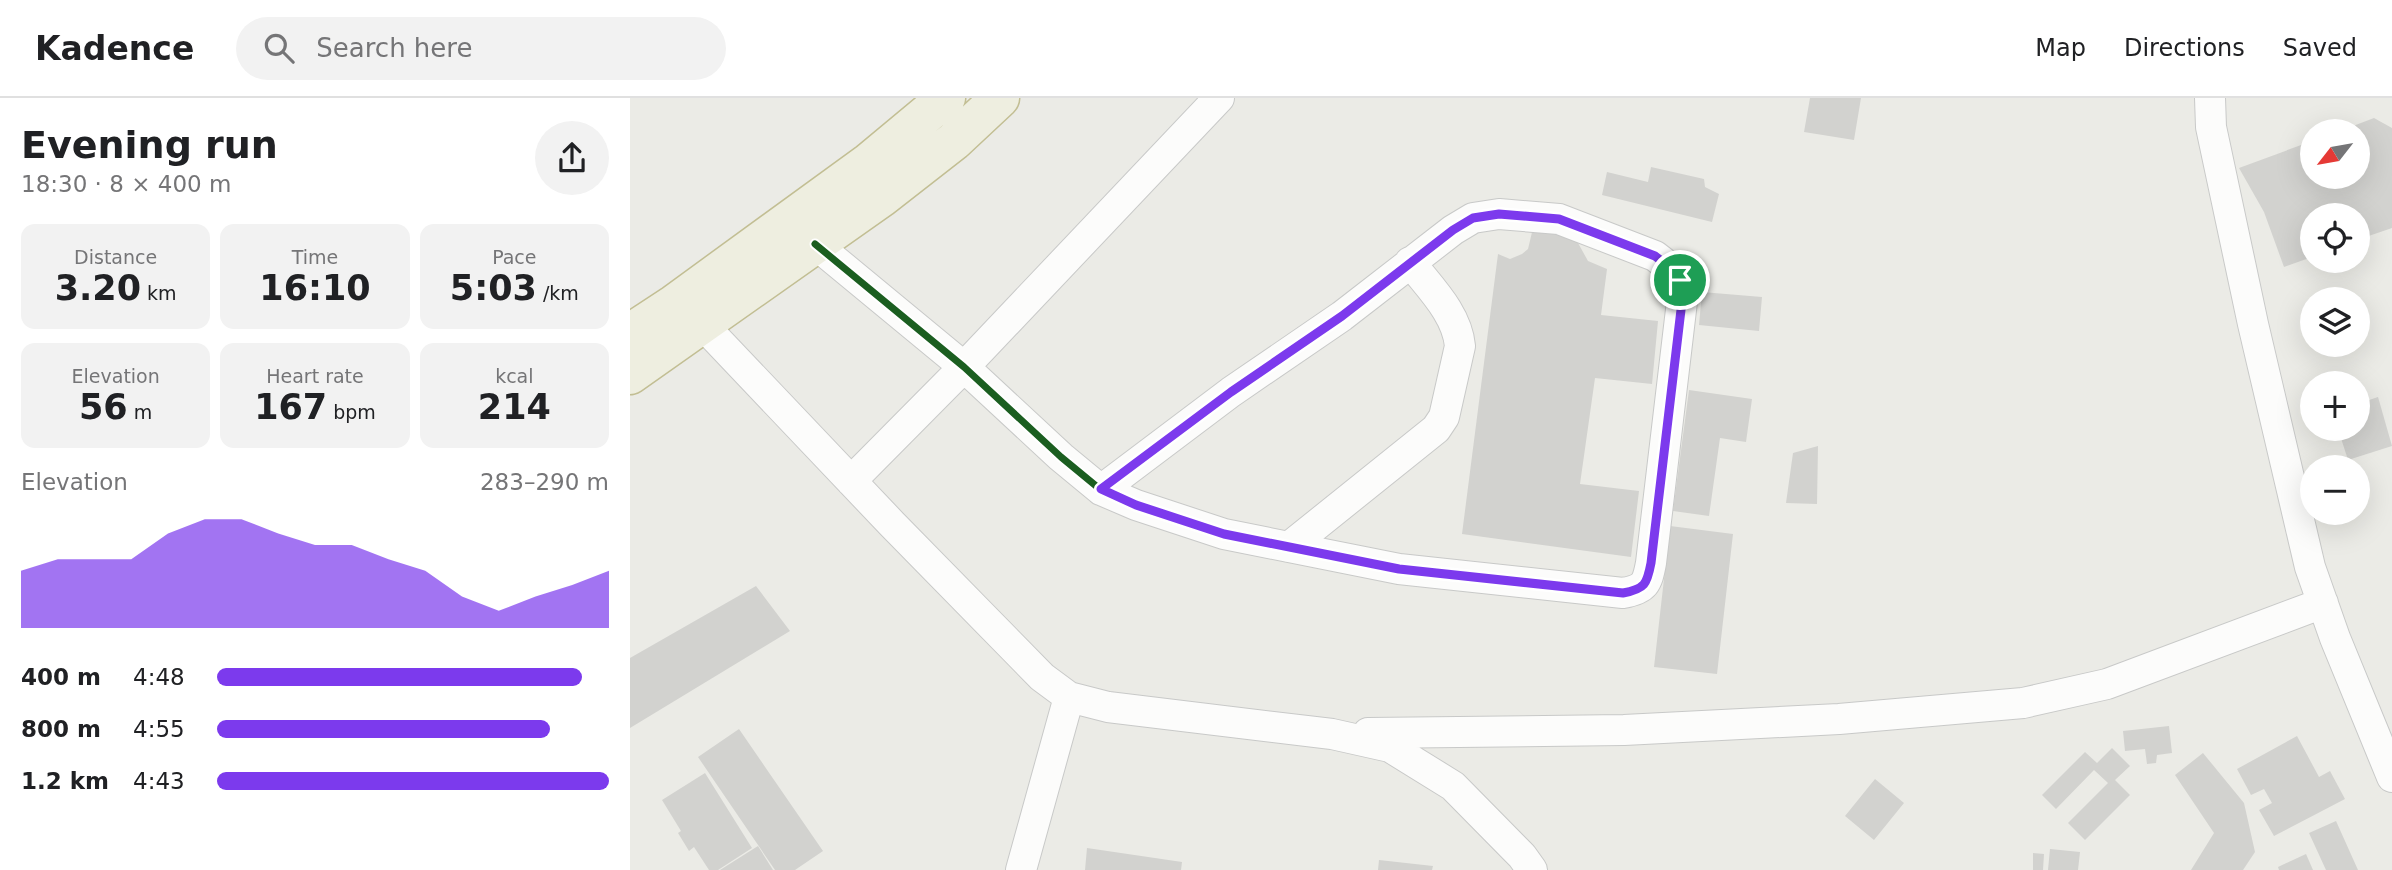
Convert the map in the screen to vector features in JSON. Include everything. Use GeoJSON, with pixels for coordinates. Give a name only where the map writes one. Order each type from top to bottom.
{"type":"FeatureCollection","features":[{"type":"Feature","properties":{"kind":"highway"},"geometry":{"type":"LineString","coordinates":[[630,333],[869,162],[946,98]]}},
{"type":"Feature","properties":{"kind":"highway"},"geometry":{"type":"LineString","coordinates":[[630,375],[881,198],[954,141],[1000,98]]}},
{"type":"Feature","properties":{"kind":"street"},"geometry":{"type":"LineString","coordinates":[[851,481],[964,367],[1219,98]]}},
{"type":"Feature","properties":{"kind":"street"},"geometry":{"type":"LineString","coordinates":[[2210,98],[2211,127],[2253,324],[2310,567],[2335,638],[2392,777]]}},
{"type":"Feature","properties":{"kind":"street"},"geometry":{"type":"LineString","coordinates":[[815,244],[964,367],[1061,457],[1101,489],[1136,505],[1224,534],[1399,569],[1623,593],[1637,590],[1647,582],[1683,293],[1680,280],[1673,270],[1655,256],[1559,219],[1499,214],[1473,218],[1101,489]]}},
{"type":"Feature","properties":{"kind":"street"},"geometry":{"type":"LineString","coordinates":[[1289,547],[1436,429],[1444,416],[1460,345],[1459,335],[1453,320],[1410,262]]}},
{"type":"Feature","properties":{"kind":"street"},"geometry":{"type":"LineString","coordinates":[[703,325],[1042,677],[1069,697],[1108,707],[1332,734],[1390,747],[1453,786],[1522,856],[1532,870]]}},
{"type":"Feature","properties":{"kind":"street"},"geometry":{"type":"LineString","coordinates":[[1332,734],[1624,730],[1839,719],[2023,703],[2107,684],[2323,603]]}},
{"type":"Feature","properties":{"kind":"street"},"geometry":{"type":"LineString","coordinates":[[1021,870],[1069,697]]}},
{"type":"Feature","properties":{"kind":"building"},"geometry":{"type":"Polygon","coordinates":[[[1810,98],[1861,98],[1854,140],[1804,132],[1810,98]]]}},
{"type":"Feature","properties":{"kind":"building"},"geometry":{"type":"Polygon","coordinates":[[[2374,118],[2392,128],[2392,228],[2370,236],[2370,203],[2300,203],[2300,261],[2284,267],[2264,212],[2239,168],[2300,145],[2300,189],[2370,189],[2370,120],[2374,118]]]}},
{"type":"Feature","properties":{"kind":"building"},"geometry":{"type":"Polygon","coordinates":[[[1651,167],[1704,179],[1705,187],[1719,194],[1712,222],[1602,195],[1607,172],[1648,182],[1651,167]]]}},
{"type":"Feature","properties":{"kind":"building"},"geometry":{"type":"Polygon","coordinates":[[[1533,228],[1576,231],[1578,243],[1588,261],[1607,269],[1601,315],[1658,321],[1652,384],[1595,378],[1580,484],[1639,491],[1631,557],[1462,534],[1498,254],[1510,259],[1522,254],[1528,249],[1533,228]]]}},
{"type":"Feature","properties":{"kind":"building"},"geometry":{"type":"Polygon","coordinates":[[[1702,292],[1762,297],[1759,331],[1699,325],[1702,292]]]}},
{"type":"Feature","properties":{"kind":"building"},"geometry":{"type":"Polygon","coordinates":[[[1689,390],[1752,399],[1746,442],[1720,438],[1709,516],[1673,511],[1689,390]]]}},
{"type":"Feature","properties":{"kind":"building"},"geometry":{"type":"Polygon","coordinates":[[[2378,397],[2392,446],[2364,455],[2346,455],[2342,441],[2370,441],[2370,400],[2378,397]]]}},
{"type":"Feature","properties":{"kind":"building"},"geometry":{"type":"Polygon","coordinates":[[[1818,446],[1817,504],[1786,503],[1793,453],[1818,446]]]}},
{"type":"Feature","properties":{"kind":"building"},"geometry":{"type":"Polygon","coordinates":[[[1670,526],[1733,534],[1717,674],[1654,667],[1670,526]]]}},
{"type":"Feature","properties":{"kind":"building"},"geometry":{"type":"Polygon","coordinates":[[[756,586],[790,631],[630,728],[630,658],[756,586]]]}},
{"type":"Feature","properties":{"kind":"building"},"geometry":{"type":"Polygon","coordinates":[[[2169,726],[2172,753],[2157,755],[2156,763],[2147,764],[2145,749],[2125,751],[2123,731],[2169,726]]]}},
{"type":"Feature","properties":{"kind":"building"},"geometry":{"type":"Polygon","coordinates":[[[739,729],[823,851],[795,870],[775,870],[698,757],[739,729]]]}},
{"type":"Feature","properties":{"kind":"building"},"geometry":{"type":"Polygon","coordinates":[[[2297,736],[2319,777],[2330,771],[2345,799],[2274,836],[2259,810],[2272,803],[2264,789],[2251,795],[2237,769],[2297,736]]]}},
{"type":"Feature","properties":{"kind":"building"},"geometry":{"type":"Polygon","coordinates":[[[2112,748],[2130,766],[2115,780],[2130,795],[2085,840],[2068,823],[2108,783],[2094,770],[2056,809],[2042,795],[2085,752],[2097,763],[2112,748]]]}},
{"type":"Feature","properties":{"kind":"building"},"geometry":{"type":"Polygon","coordinates":[[[2203,753],[2244,803],[2255,852],[2243,870],[2191,870],[2214,833],[2175,775],[2203,753]]]}},
{"type":"Feature","properties":{"kind":"building"},"geometry":{"type":"Polygon","coordinates":[[[705,773],[752,848],[718,870],[709,870],[694,847],[689,851],[678,833],[681,831],[662,800],[705,773]]]}},
{"type":"Feature","properties":{"kind":"building"},"geometry":{"type":"Polygon","coordinates":[[[1875,779],[1904,803],[1874,840],[1845,816],[1875,779]]]}},
{"type":"Feature","properties":{"kind":"building"},"geometry":{"type":"Polygon","coordinates":[[[2336,821],[2358,870],[2326,870],[2309,833],[2336,821]]]}},
{"type":"Feature","properties":{"kind":"building"},"geometry":{"type":"Polygon","coordinates":[[[758,846],[773,870],[720,870],[758,846]]]}},
{"type":"Feature","properties":{"kind":"building"},"geometry":{"type":"Polygon","coordinates":[[[1087,848],[1182,862],[1181,870],[1085,870],[1087,848]]]}},
{"type":"Feature","properties":{"kind":"building"},"geometry":{"type":"Polygon","coordinates":[[[2050,849],[2080,852],[2078,870],[2048,870],[2050,849]]]}},
{"type":"Feature","properties":{"kind":"building"},"geometry":{"type":"Polygon","coordinates":[[[2033,853],[2044,854],[2043,870],[2033,870],[2033,853]]]}},
{"type":"Feature","properties":{"kind":"building"},"geometry":{"type":"Polygon","coordinates":[[[2306,854],[2313,870],[2279,870],[2278,867],[2306,854]]]}},
{"type":"Feature","properties":{"kind":"building"},"geometry":{"type":"Polygon","coordinates":[[[1379,860],[1433,866],[1432,870],[1378,870],[1379,860]]]}},
{"type":"Feature","properties":{"kind":"cycle path"},"geometry":{"type":"LineString","coordinates":[[815,244],[964,367],[1061,457],[1101,490],[1136,505],[1224,534],[1399,569],[1623,593],[1636,590],[1644,584],[1651,563],[1683,293],[1680,280],[1673,270],[1655,256],[1559,219],[1499,214],[1473,218],[1453,230],[1342,316],[1231,392],[1101,490]]}},
{"type":"Feature","properties":{"kind":"route"},"geometry":{"type":"LineString","coordinates":[[1499,214],[1559,219],[1655,256],[1673,270],[1680,280],[1683,293],[1651,563],[1647,582],[1637,590],[1623,593],[1399,569],[1224,534],[1136,505],[1101,489],[1473,218],[1499,214]]}}]}
